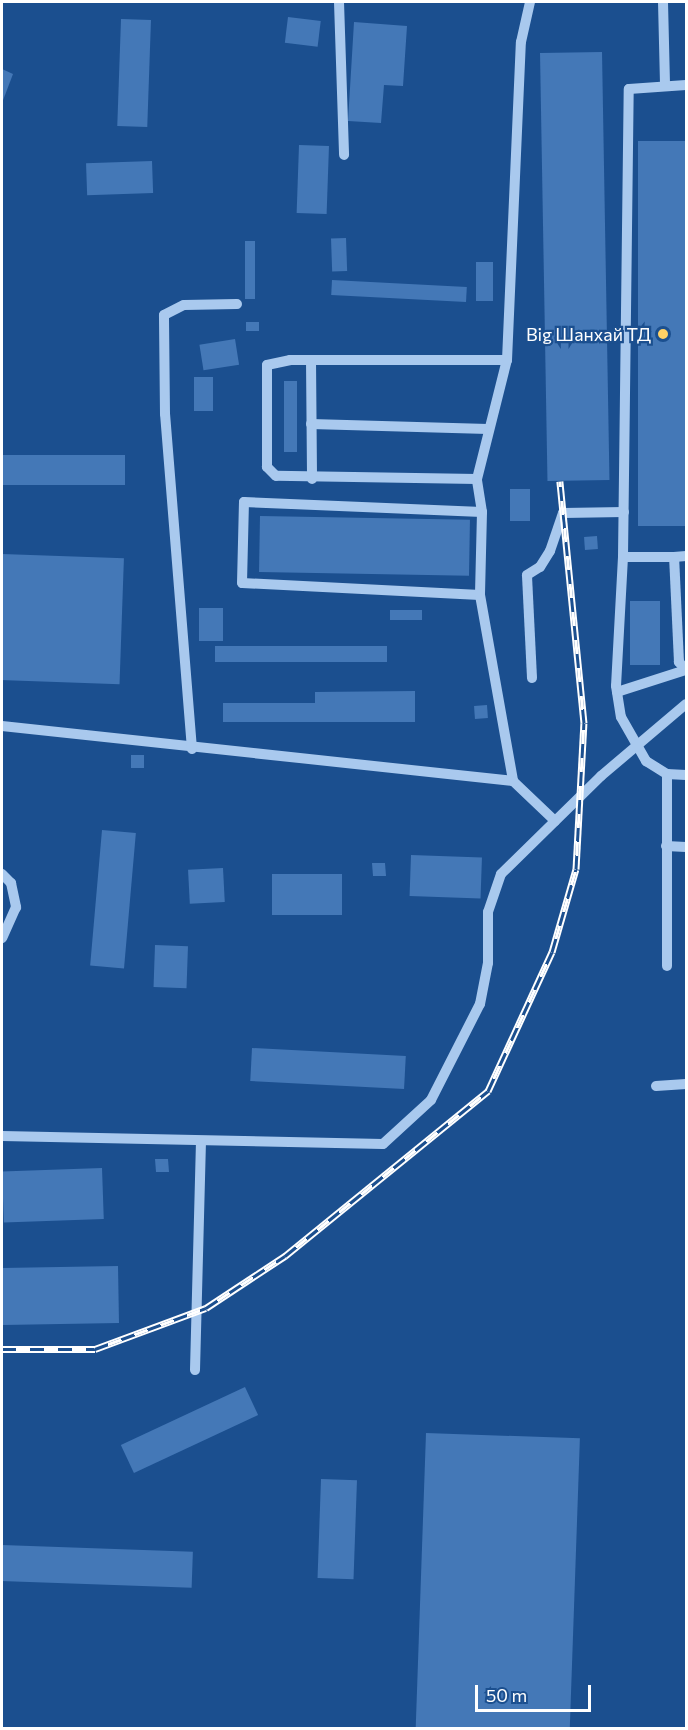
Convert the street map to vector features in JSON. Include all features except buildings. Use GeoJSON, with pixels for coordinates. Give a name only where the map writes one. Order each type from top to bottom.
{"type":"FeatureCollection","features":[{"type":"Feature","properties":{"kind":"lane"},"geometry":{"type":"LineString","coordinates":[[339,2],[344,155]]}},
{"type":"Feature","properties":{"kind":"lane"},"geometry":{"type":"LineString","coordinates":[[530,2],[521,42],[507,360],[477,479],[482,512],[480,595],[513,781],[555,821]]}},
{"type":"Feature","properties":{"kind":"lane"},"geometry":{"type":"LineString","coordinates":[[663,2],[665,86]]}},
{"type":"Feature","properties":{"kind":"lane"},"geometry":{"type":"LineString","coordinates":[[687,85],[629,89],[624,512],[617,692],[621,717],[635,746],[646,761],[667,774],[687,775]]}},
{"type":"Feature","properties":{"kind":"lane"},"geometry":{"type":"LineString","coordinates":[[192,749],[165,414],[164,315],[184,305],[237,304]]}},
{"type":"Feature","properties":{"kind":"lane"},"geometry":{"type":"LineString","coordinates":[[311,360],[312,479]]}},
{"type":"Feature","properties":{"kind":"lane"},"geometry":{"type":"LineString","coordinates":[[477,479],[312,479],[276,476],[267,467],[264,410],[270,362],[507,360]]}},
{"type":"Feature","properties":{"kind":"lane"},"geometry":{"type":"LineString","coordinates":[[312,424],[488,429]]}},
{"type":"Feature","properties":{"kind":"lane"},"geometry":{"type":"LineString","coordinates":[[480,595],[242,583],[242,572],[244,502],[482,512]]}},
{"type":"Feature","properties":{"kind":"lane"},"geometry":{"type":"LineString","coordinates":[[532,678],[527,574],[540,567],[550,551],[563,513],[624,512]]}},
{"type":"Feature","properties":{"kind":"lane"},"geometry":{"type":"LineString","coordinates":[[623,557],[687,556]]}},
{"type":"Feature","properties":{"kind":"lane"},"geometry":{"type":"LineString","coordinates":[[617,692],[686,670],[679,662],[683,608],[674,557]]}},
{"type":"Feature","properties":{"kind":"lane"},"geometry":{"type":"LineString","coordinates":[[2,1136],[383,1144],[431,1100],[480,1004],[488,963],[488,912],[501,874],[635,746],[687,704]]}},
{"type":"Feature","properties":{"kind":"lane"},"geometry":{"type":"LineString","coordinates":[[2,726],[192,749],[513,781]]}},
{"type":"Feature","properties":{"kind":"lane"},"geometry":{"type":"LineString","coordinates":[[667,774],[667,966]]}},
{"type":"Feature","properties":{"kind":"lane"},"geometry":{"type":"LineString","coordinates":[[666,846],[687,847]]}},
{"type":"Feature","properties":{"kind":"lane"},"geometry":{"type":"LineString","coordinates":[[2,874],[11,884],[16,907],[2,938]]}},
{"type":"Feature","properties":{"kind":"lane"},"geometry":{"type":"LineString","coordinates":[[656,1086],[687,1084]]}},
{"type":"Feature","properties":{"kind":"lane"},"geometry":{"type":"LineString","coordinates":[[195,1370],[201,1141]]}},
{"type":"Feature","properties":{"kind":"railway"},"geometry":{"type":"LineString","coordinates":[[2,1349],[95,1349],[206,1308],[285,1256],[488,1091],[552,952],[576,869],[584,723],[560,481]]}},
{"type":"Feature","properties":{"kind":"place","name":"Big Шанхай ТД"},"geometry":{"type":"Point","coordinates":[663,334]}}]}
